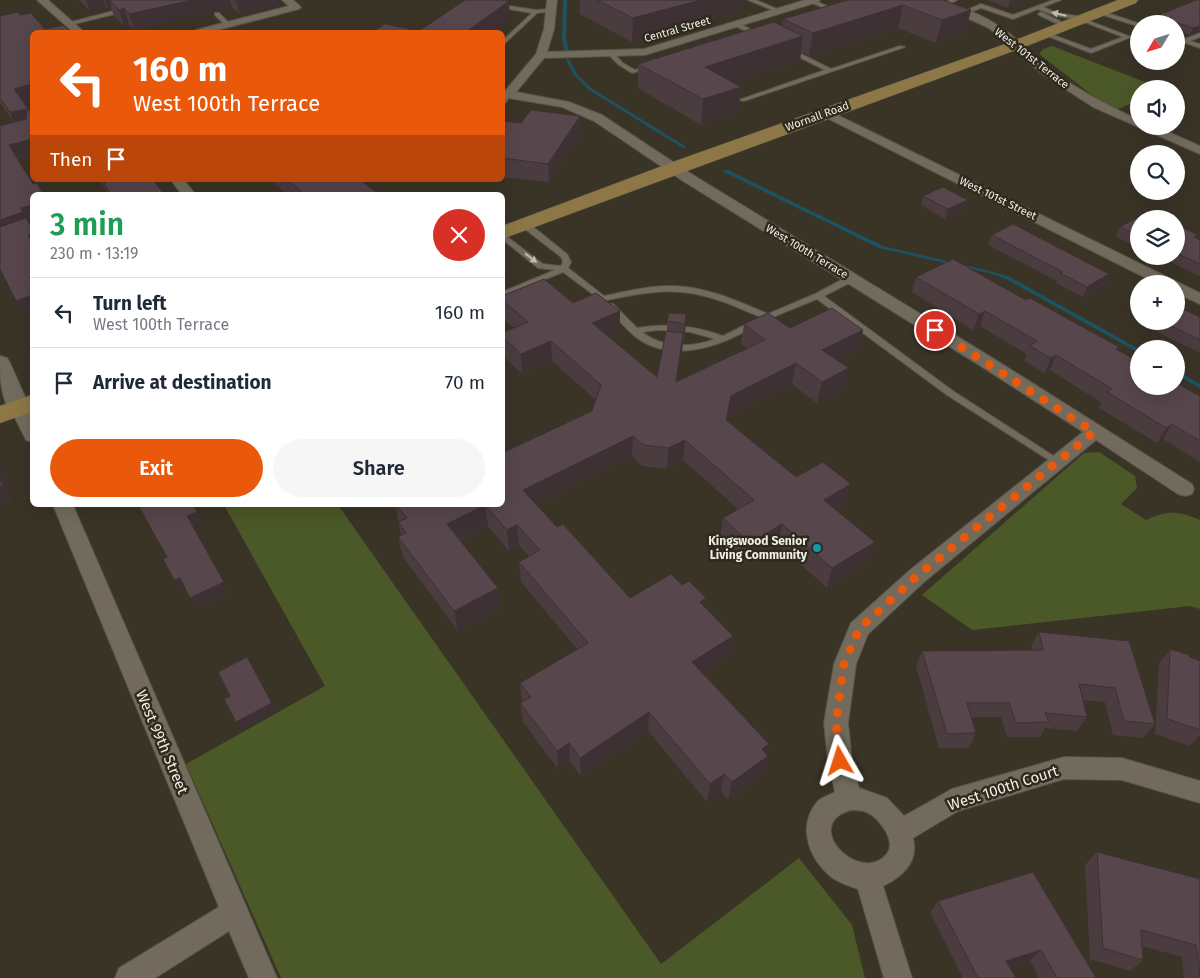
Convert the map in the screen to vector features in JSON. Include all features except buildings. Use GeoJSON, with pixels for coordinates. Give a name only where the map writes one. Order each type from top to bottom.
{"type":"FeatureCollection","features":[{"type":"Feature","properties":{"kind":"main road","name":"Wornall Road"},"geometry":{"type":"LineString","coordinates":[[505,233],[825,113],[1014,46],[1081,18],[1131,0]]}},
{"type":"Feature","properties":{"kind":"street"},"geometry":{"type":"LineString","coordinates":[[42,0],[77,30]]}},
{"type":"Feature","properties":{"kind":"street"},"geometry":{"type":"LineString","coordinates":[[210,30],[296,7],[286,0]]}},
{"type":"Feature","properties":{"kind":"street","name":"West 100th Terrace"},"geometry":{"type":"LineString","coordinates":[[505,98],[541,55],[549,29],[552,0]]}},
{"type":"Feature","properties":{"kind":"street","name":"Central Street"},"geometry":{"type":"LineString","coordinates":[[541,55],[645,52],[813,0]]}},
{"type":"Feature","properties":{"kind":"street","name":"West 101st Terrace"},"geometry":{"type":"LineString","coordinates":[[922,0],[943,5],[999,31],[1014,46],[1074,91],[1104,109],[1130,120]]}},
{"type":"Feature","properties":{"kind":"street"},"geometry":{"type":"LineString","coordinates":[[58,28],[70,23]]}},
{"type":"Feature","properties":{"kind":"street","name":"West 100th Terrace"},"geometry":{"type":"LineString","coordinates":[[505,98],[564,104],[598,118],[674,169],[852,278],[1185,489]]}},
{"type":"Feature","properties":{"kind":"street","name":"West 101st Street"},"geometry":{"type":"LineString","coordinates":[[825,113],[1152,275]]}},
{"type":"Feature","properties":{"kind":"street"},"geometry":{"type":"LineString","coordinates":[[1165,135],[1200,150]]}},
{"type":"Feature","properties":{"kind":"street"},"geometry":{"type":"LineString","coordinates":[[1184,143],[1200,136]]}},
{"type":"Feature","properties":{"kind":"street"},"geometry":{"type":"LineString","coordinates":[[179,182],[187,192]]}},
{"type":"Feature","properties":{"kind":"street"},"geometry":{"type":"LineString","coordinates":[[1185,292],[1200,299]]}},
{"type":"Feature","properties":{"kind":"street"},"geometry":{"type":"LineString","coordinates":[[0,363],[17,408],[30,432]]}},
{"type":"Feature","properties":{"kind":"street"},"geometry":{"type":"LineString","coordinates":[[849,798],[840,761],[836,723],[844,664],[859,629],[917,576],[1094,432]]}},
{"type":"Feature","properties":{"kind":"street","name":"West 99th Street"},"geometry":{"type":"LineString","coordinates":[[64,507],[263,978]]}},
{"type":"Feature","properties":{"kind":"street","name":"West 100th Court"},"geometry":{"type":"LineString","coordinates":[[899,833],[952,801],[1064,768],[1122,769],[1200,792]]}},
{"type":"Feature","properties":{"kind":"street"},"geometry":{"type":"LineString","coordinates":[[849,798],[864,799],[879,807],[894,821],[899,833],[902,846],[895,865],[882,875],[868,877],[848,873],[835,865],[824,853],[818,836],[818,822],[826,809],[837,801],[849,798]]}},
{"type":"Feature","properties":{"kind":"street"},"geometry":{"type":"LineString","coordinates":[[868,877],[898,978]]}},
{"type":"Feature","properties":{"kind":"street"},"geometry":{"type":"LineString","coordinates":[[129,978],[234,913]]}},
{"type":"Feature","properties":{"kind":"lane"},"geometry":{"type":"LineString","coordinates":[[752,0],[779,11]]}},
{"type":"Feature","properties":{"kind":"lane"},"geometry":{"type":"LineString","coordinates":[[813,0],[834,11],[826,14]]}},
{"type":"Feature","properties":{"kind":"lane"},"geometry":{"type":"LineString","coordinates":[[943,5],[954,0]]}},
{"type":"Feature","properties":{"kind":"lane"},"geometry":{"type":"LineString","coordinates":[[983,0],[1023,12]]}},
{"type":"Feature","properties":{"kind":"lane"},"geometry":{"type":"LineString","coordinates":[[962,13],[981,6],[1013,16],[1058,0]]}},
{"type":"Feature","properties":{"kind":"lane"},"geometry":{"type":"LineString","coordinates":[[486,4],[536,12],[551,11]]}},
{"type":"Feature","properties":{"kind":"lane"},"geometry":{"type":"LineString","coordinates":[[70,23],[132,8]]}},
{"type":"Feature","properties":{"kind":"lane"},"geometry":{"type":"LineString","coordinates":[[1034,8],[1081,18],[1128,37],[1090,51],[1043,34]]}},
{"type":"Feature","properties":{"kind":"lane"},"geometry":{"type":"LineString","coordinates":[[1034,8],[1064,25]]}},
{"type":"Feature","properties":{"kind":"lane"},"geometry":{"type":"LineString","coordinates":[[505,41],[536,12]]}},
{"type":"Feature","properties":{"kind":"lane"},"geometry":{"type":"LineString","coordinates":[[1099,12],[1130,22]]}},
{"type":"Feature","properties":{"kind":"lane"},"geometry":{"type":"LineString","coordinates":[[217,14],[230,26]]}},
{"type":"Feature","properties":{"kind":"lane"},"geometry":{"type":"LineString","coordinates":[[737,25],[758,34],[766,35]]}},
{"type":"Feature","properties":{"kind":"lane"},"geometry":{"type":"LineString","coordinates":[[748,37],[758,34]]}},
{"type":"Feature","properties":{"kind":"lane"},"geometry":{"type":"LineString","coordinates":[[1185,41],[1200,35]]}},
{"type":"Feature","properties":{"kind":"lane"},"geometry":{"type":"LineString","coordinates":[[1185,41],[1200,46]]}},
{"type":"Feature","properties":{"kind":"lane"},"geometry":{"type":"LineString","coordinates":[[782,46],[831,71]]}},
{"type":"Feature","properties":{"kind":"lane"},"geometry":{"type":"LineString","coordinates":[[742,100],[902,46]]}},
{"type":"Feature","properties":{"kind":"lane"},"geometry":{"type":"LineString","coordinates":[[611,54],[621,64],[634,72],[653,66]]}},
{"type":"Feature","properties":{"kind":"lane"},"geometry":{"type":"LineString","coordinates":[[505,294],[564,269],[568,262],[564,256],[524,224]]}},
{"type":"Feature","properties":{"kind":"lane"},"geometry":{"type":"LineString","coordinates":[[505,236],[541,266],[564,269],[602,299],[635,331],[649,342],[661,346],[694,349],[711,345],[768,317],[818,296],[852,278]]}},
{"type":"Feature","properties":{"kind":"lane"},"geometry":{"type":"LineString","coordinates":[[602,299],[644,290],[674,288],[721,298],[768,317]]}},
{"type":"Feature","properties":{"kind":"lane"},"geometry":{"type":"LineString","coordinates":[[818,296],[950,393],[1058,462]]}},
{"type":"Feature","properties":{"kind":"lane"},"geometry":{"type":"LineString","coordinates":[[635,331],[667,326],[682,327],[705,332],[722,339]]}},
{"type":"Feature","properties":{"kind":"green space"},"geometry":{"type":"Polygon","coordinates":[[[1052,46],[1140,80],[1130,80],[1130,104],[1116,110],[1101,102],[1039,54],[1043,49],[1052,46]]]}},
{"type":"Feature","properties":{"kind":"green space"},"geometry":{"type":"Polygon","coordinates":[[[1099,452],[1135,476],[1137,488],[1121,504],[1146,520],[1167,513],[1179,513],[1200,520],[1200,609],[1190,606],[972,630],[922,595],[1084,453],[1099,452]]]}},
{"type":"Feature","properties":{"kind":"green space"},"geometry":{"type":"Polygon","coordinates":[[[225,507],[339,507],[661,964],[799,858],[852,925],[865,978],[281,978],[186,764],[325,686],[225,507]]]}},
{"type":"Feature","properties":{"kind":"waterway"},"geometry":{"type":"LineString","coordinates":[[565,0],[564,39],[567,51]]}},
{"type":"Feature","properties":{"kind":"waterway"},"geometry":{"type":"LineString","coordinates":[[568,60],[575,74],[590,89],[684,147]]}},
{"type":"Feature","properties":{"kind":"waterway"},"geometry":{"type":"LineString","coordinates":[[726,171],[881,247],[990,272],[1008,278],[1130,346]]}},
{"type":"Feature","properties":{"kind":"waterway"},"geometry":{"type":"LineString","coordinates":[[1185,377],[1200,386]]}},
{"type":"Feature","properties":{"kind":"place","name":"Kingswood Senior Living Community"},"geometry":{"type":"Point","coordinates":[817,548]}},
{"type":"Feature","properties":{"kind":"route"},"geometry":{"type":"LineString","coordinates":[[840,761],[836,723],[844,664],[859,629],[917,576],[1094,432],[935,330]]}}]}
